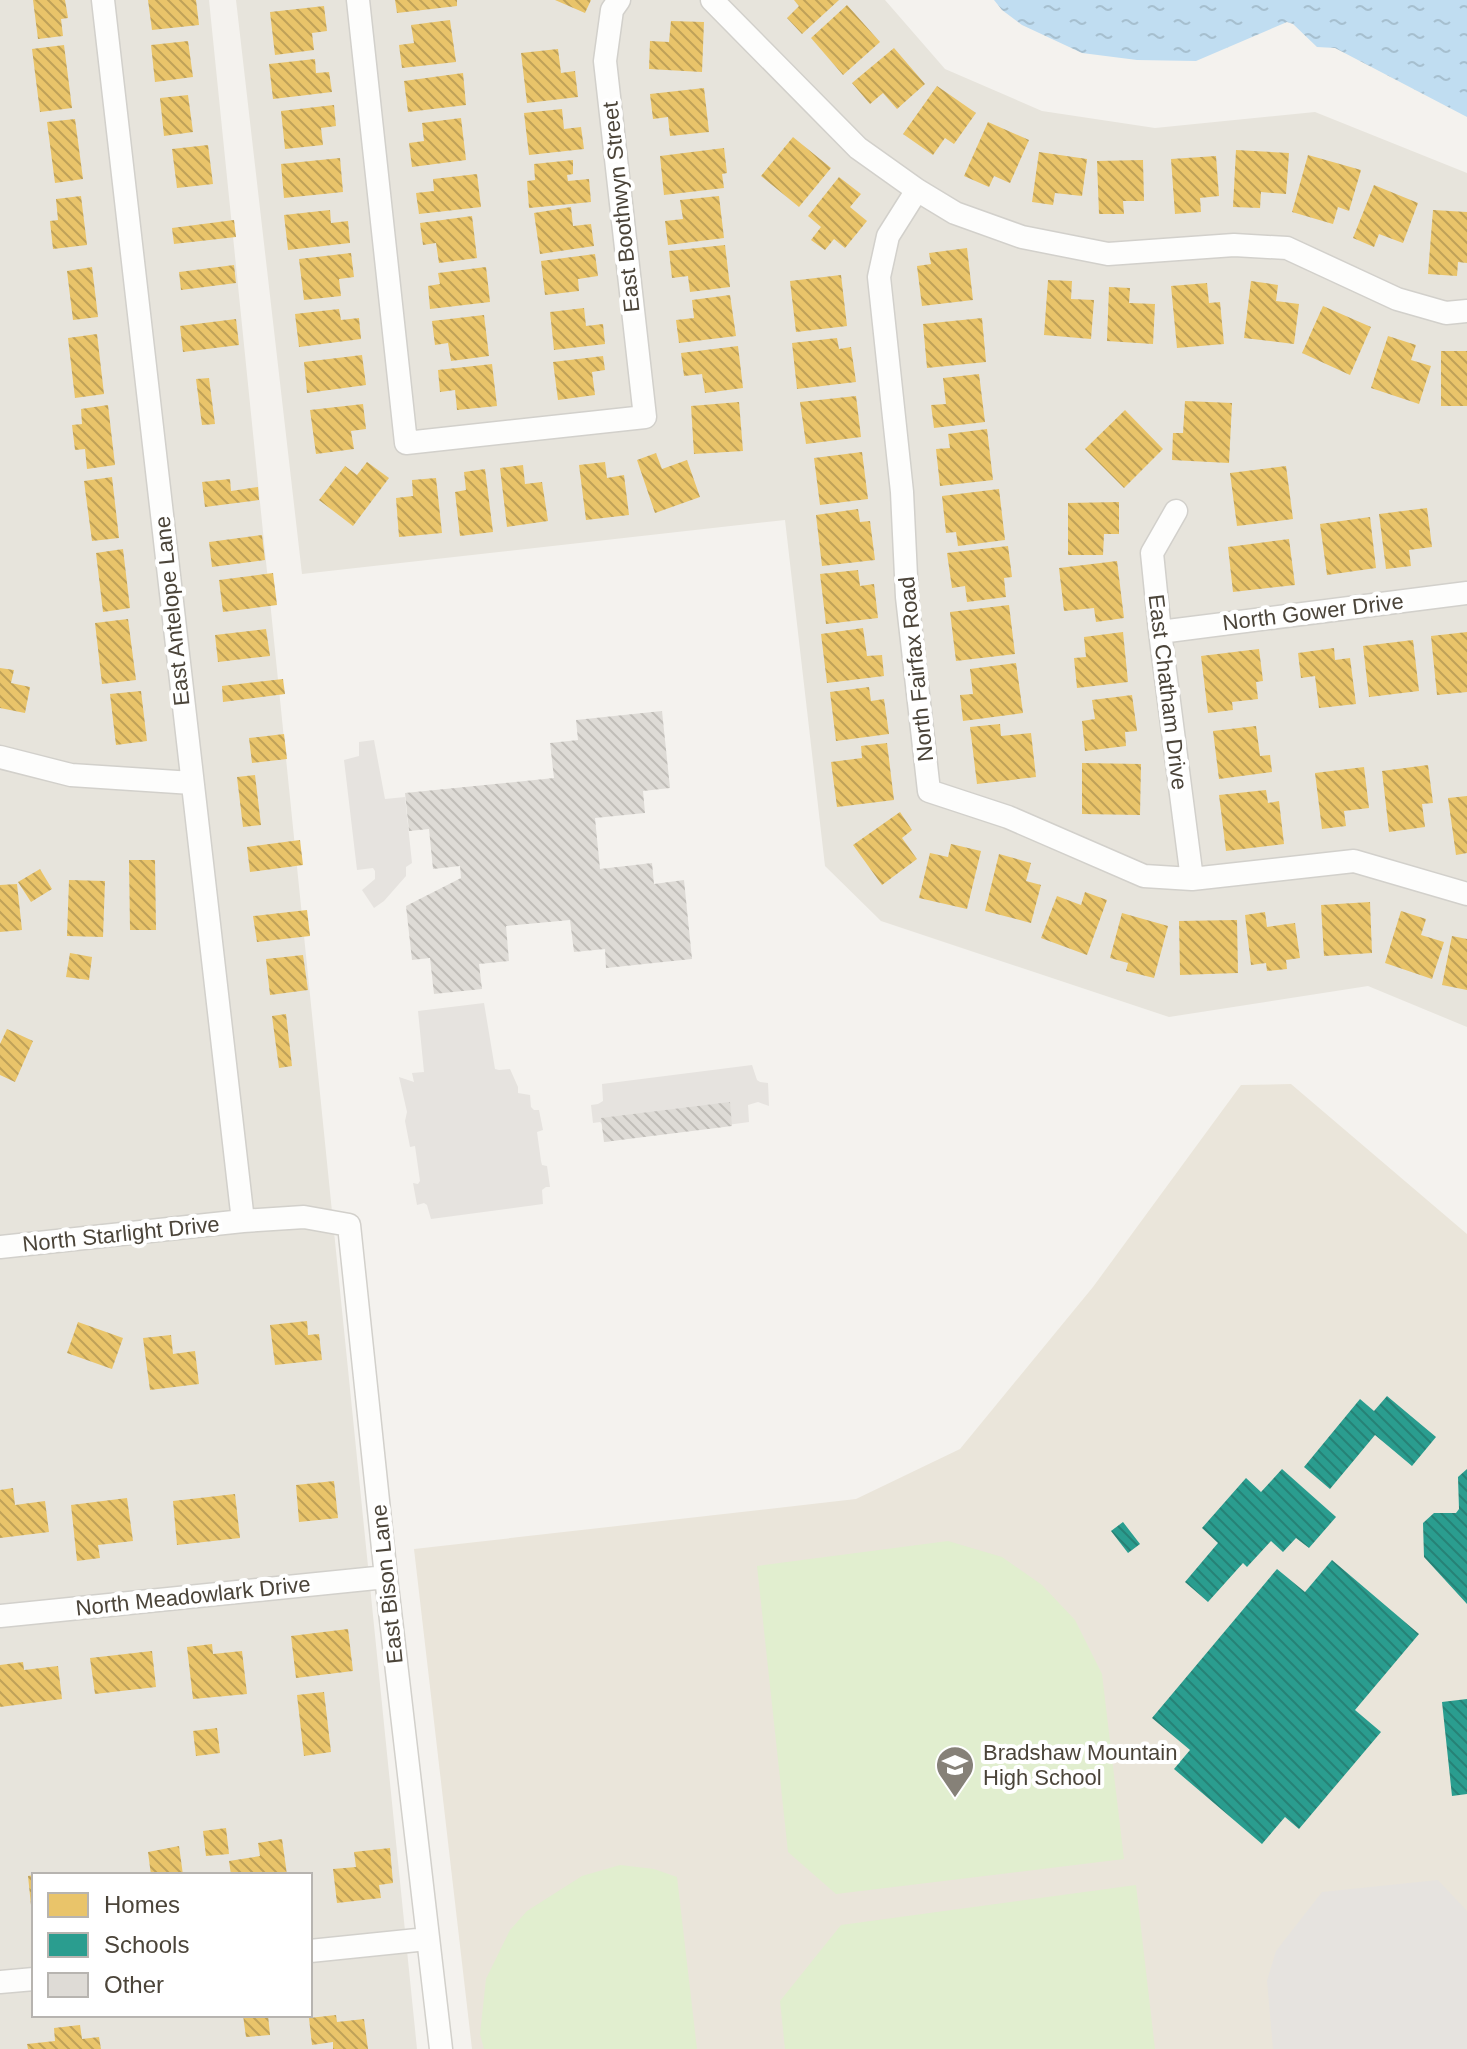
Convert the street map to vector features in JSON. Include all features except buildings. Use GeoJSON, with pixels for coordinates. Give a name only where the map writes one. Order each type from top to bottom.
{"type":"FeatureCollection","features":[{"type":"Feature","properties":{"kind":"street","name":"East Antelope Lane"},"geometry":{"type":"LineString","coordinates":[[103,0],[243,1221]]}},
{"type":"Feature","properties":{"kind":"street","name":"East Boothwyn Street"},"geometry":{"type":"LineString","coordinates":[[358,0],[406,443],[645,417],[605,61],[612,10],[619,0]]}},
{"type":"Feature","properties":{"kind":"street"},"geometry":{"type":"LineString","coordinates":[[712,0],[858,148],[955,213],[1022,237],[1108,254],[1234,245],[1287,248],[1397,299],[1446,313],[1467,311]]}},
{"type":"Feature","properties":{"kind":"street","name":"North Fairfax Road"},"geometry":{"type":"LineString","coordinates":[[917,190],[888,236],[879,277],[902,492],[907,597],[929,791],[1008,817],[1144,876],[1192,879],[1354,861],[1467,894]]}},
{"type":"Feature","properties":{"kind":"street","name":"East Chatham Drive"},"geometry":{"type":"LineString","coordinates":[[1176,511],[1152,553],[1192,879]]}},
{"type":"Feature","properties":{"kind":"street","name":"North Gower Drive"},"geometry":{"type":"LineString","coordinates":[[1160,632],[1467,593]]}},
{"type":"Feature","properties":{"kind":"street"},"geometry":{"type":"LineString","coordinates":[[0,757],[71,775],[192,783]]}},
{"type":"Feature","properties":{"kind":"street","name":"East Bison Lane"},"geometry":{"type":"LineString","coordinates":[[243,1221],[304,1217],[349,1225],[441,2049]]}},
{"type":"Feature","properties":{"kind":"street","name":"North Starlight Drive"},"geometry":{"type":"LineString","coordinates":[[0,1247],[243,1221]]}},
{"type":"Feature","properties":{"kind":"street","name":"North Meadowlark Drive"},"geometry":{"type":"LineString","coordinates":[[0,1616],[386,1577]]}},
{"type":"Feature","properties":{"kind":"street"},"geometry":{"type":"LineString","coordinates":[[312,1951],[427,1939]]}},
{"type":"Feature","properties":{"kind":"street"},"geometry":{"type":"LineString","coordinates":[[0,1982],[32,1979]]}},
{"type":"Feature","properties":{"kind":"shaded area"},"geometry":{"type":"Polygon","coordinates":[[[0,0],[209,0],[417,2049],[0,2049],[0,0]]]}},
{"type":"Feature","properties":{"kind":"shaded area"},"geometry":{"type":"Polygon","coordinates":[[[236,0],[885,0],[945,69],[1042,111],[1155,128],[1315,112],[1467,173],[1467,1027],[1368,986],[1169,1017],[881,921],[825,866],[785,520],[302,574],[236,0]]]}},
{"type":"Feature","properties":{"kind":"shaded area"},"geometry":{"type":"Polygon","coordinates":[[[374,740],[385,799],[405,797],[412,863],[406,867],[406,876],[374,908],[362,890],[375,879],[375,871],[373,868],[357,870],[344,760],[359,756],[359,742],[374,740]]]}},
{"type":"Feature","properties":{"kind":"shaded area"},"geometry":{"type":"Polygon","coordinates":[[[484,1003],[495,1069],[510,1069],[518,1093],[530,1095],[531,1107],[539,1110],[543,1130],[537,1132],[541,1161],[542,1165],[547,1166],[550,1187],[542,1190],[543,1204],[431,1219],[427,1205],[417,1205],[413,1183],[420,1181],[415,1146],[410,1147],[405,1121],[407,1112],[399,1077],[414,1082],[412,1073],[424,1072],[418,1011],[484,1003]]]}},
{"type":"Feature","properties":{"kind":"shaded area"},"geometry":{"type":"Polygon","coordinates":[[[752,1065],[757,1080],[768,1083],[769,1106],[758,1102],[748,1105],[749,1122],[605,1142],[602,1124],[593,1123],[591,1105],[603,1101],[602,1084],[752,1065]]]}},
{"type":"Feature","properties":{"kind":"shaded area","name":"Bradshaw Mountain High School"},"geometry":{"type":"Polygon","coordinates":[[[1291,1084],[1467,1234],[1467,2049],[472,2049],[414,1549],[856,1499],[960,1449],[1093,1287],[1241,1085],[1291,1084]]]}},
{"type":"Feature","properties":{"kind":"shaded area"},"geometry":{"type":"Polygon","coordinates":[[[1438,1880],[1467,1911],[1467,2049],[1273,2049],[1267,1981],[1276,1951],[1322,1892],[1438,1880]]]}},
{"type":"Feature","properties":{"kind":"green space"},"geometry":{"type":"Polygon","coordinates":[[[948,1541],[1002,1557],[1042,1585],[1075,1620],[1102,1674],[1124,1859],[836,1894],[788,1852],[757,1566],[948,1541]]]}},
{"type":"Feature","properties":{"kind":"green space"},"geometry":{"type":"Polygon","coordinates":[[[620,1865],[654,1869],[677,1877],[697,2049],[484,2049],[480,2034],[486,1979],[510,1930],[527,1911],[582,1876],[620,1865]]]}},
{"type":"Feature","properties":{"kind":"green space"},"geometry":{"type":"Polygon","coordinates":[[[1136,1885],[1155,2049],[785,2049],[780,2001],[841,1925],[1136,1885]]]}},
{"type":"Feature","properties":{"kind":"water"},"geometry":{"type":"Polygon","coordinates":[[[994,0],[1467,0],[1467,117],[1335,48],[1317,47],[1287,22],[1196,61],[1137,60],[1082,53],[1022,25],[994,0]]]}},
{"type":"Feature","properties":{"kind":"place","name":"Bradshaw Mountain High School"},"geometry":{"type":"Point","coordinates":[955,1799]}}]}
